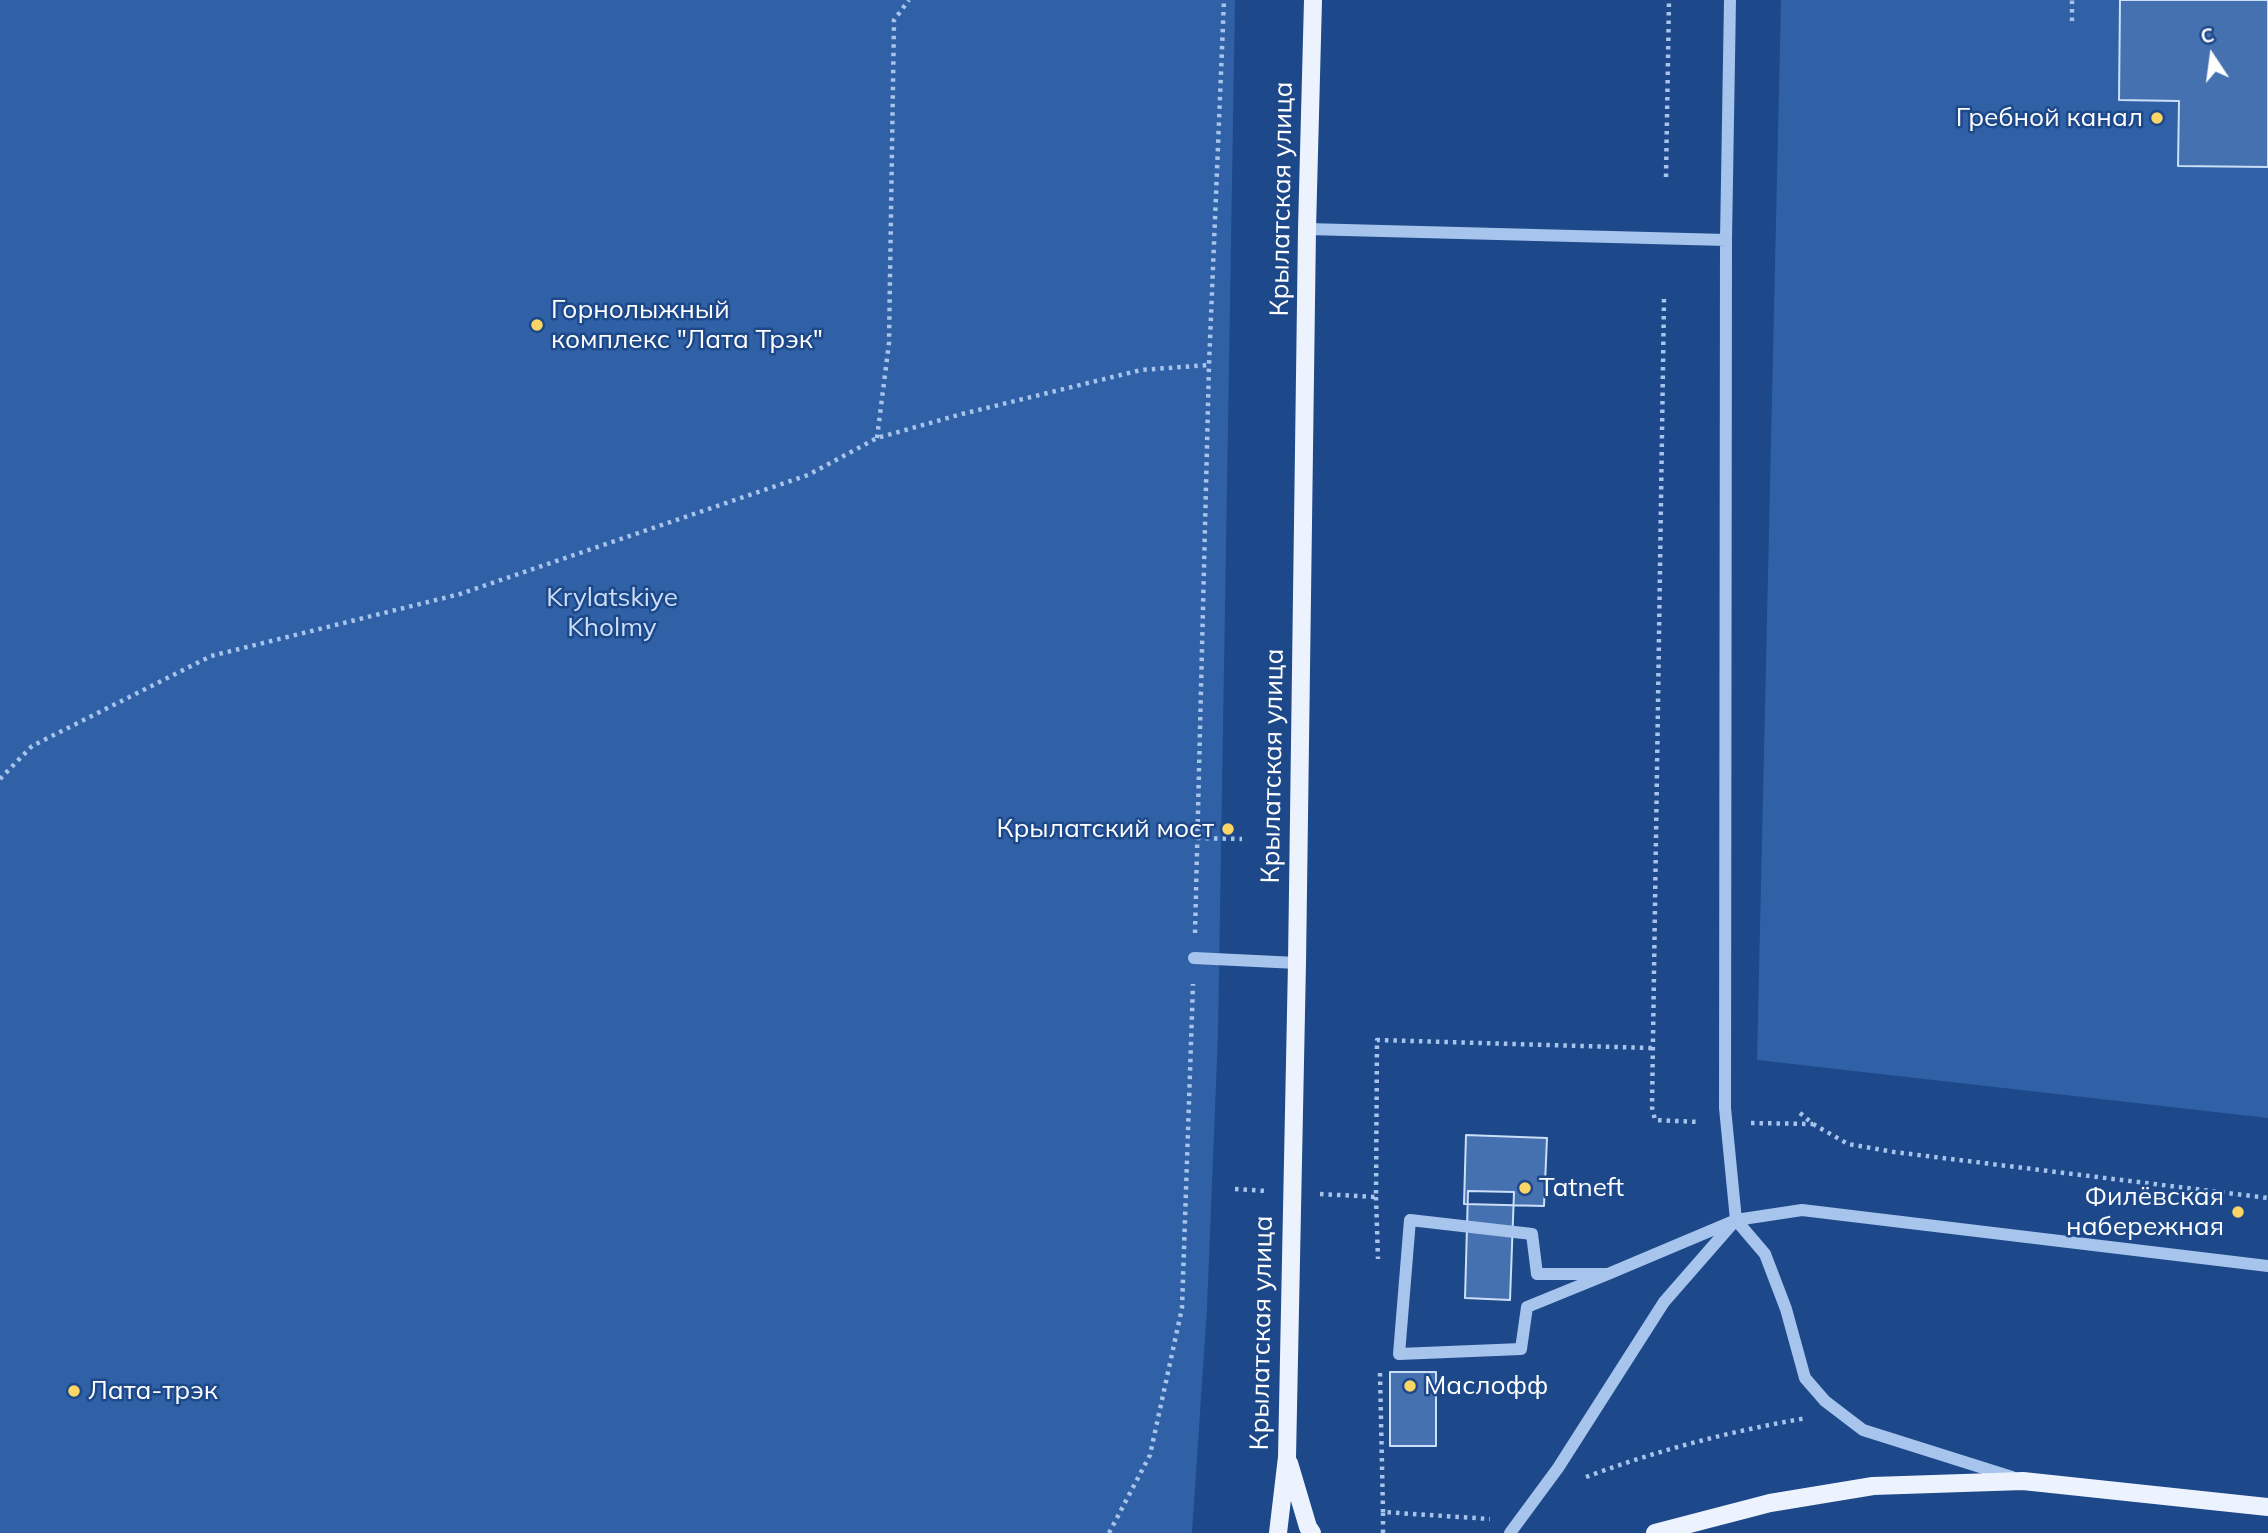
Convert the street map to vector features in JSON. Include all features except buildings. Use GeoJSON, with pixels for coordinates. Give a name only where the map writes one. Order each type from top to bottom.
{"type":"FeatureCollection","features":[{"type":"Feature","properties":{"kind":"main road","name":"Крылатская улица"},"geometry":{"type":"LineString","coordinates":[[1278,1533],[1287,1457],[1312,0]]}},
{"type":"Feature","properties":{"kind":"main road"},"geometry":{"type":"LineString","coordinates":[[1287,1457],[1312,1533]]}},
{"type":"Feature","properties":{"kind":"main road"},"geometry":{"type":"LineString","coordinates":[[1655,1533],[1770,1503],[1873,1486],[2023,1480],[2268,1507]]}},
{"type":"Feature","properties":{"kind":"street"},"geometry":{"type":"LineString","coordinates":[[1730,0],[1726,240],[1725,1108],[1736,1220],[1765,1254],[1786,1309],[1805,1378],[1825,1401],[1863,1430],[2023,1480]]}},
{"type":"Feature","properties":{"kind":"street"},"geometry":{"type":"LineString","coordinates":[[1307,229],[1726,240]]}},
{"type":"Feature","properties":{"kind":"street"},"geometry":{"type":"LineString","coordinates":[[1194,958],[1297,963]]}},
{"type":"Feature","properties":{"kind":"street"},"geometry":{"type":"LineString","coordinates":[[1608,1274],[1537,1274],[1532,1234],[1410,1220],[1399,1354],[1521,1349],[1527,1307],[1608,1274],[1736,1220],[1802,1210],[2268,1266]]}},
{"type":"Feature","properties":{"kind":"street"},"geometry":{"type":"LineString","coordinates":[[1510,1533],[1558,1468],[1664,1302],[1736,1220]]}},
{"type":"Feature","properties":{"kind":"path"},"geometry":{"type":"LineString","coordinates":[[877,438],[889,343],[894,20],[909,0]]}},
{"type":"Feature","properties":{"kind":"path"},"geometry":{"type":"LineString","coordinates":[[1109,1533],[1150,1455],[1182,1308],[1209,365],[1224,0]]}},
{"type":"Feature","properties":{"kind":"path"},"geometry":{"type":"LineString","coordinates":[[1666,177],[1669,0]]}},
{"type":"Feature","properties":{"kind":"path"},"geometry":{"type":"LineString","coordinates":[[2072,0],[2072,21]]}},
{"type":"Feature","properties":{"kind":"path"},"geometry":{"type":"LineString","coordinates":[[1652,1107],[1664,299]]}},
{"type":"Feature","properties":{"kind":"path"},"geometry":{"type":"LineString","coordinates":[[0,779],[32,746],[211,656],[460,594],[808,475],[877,438],[1141,370],[1209,365]]}},
{"type":"Feature","properties":{"kind":"path"},"geometry":{"type":"LineString","coordinates":[[1197,838],[1242,839]]}},
{"type":"Feature","properties":{"kind":"path"},"geometry":{"type":"LineString","coordinates":[[1328,1195],[1376,1197],[1377,1040],[1652,1048]]}},
{"type":"Feature","properties":{"kind":"path"},"geometry":{"type":"LineString","coordinates":[[1800,1113],[1813,1124],[1848,1144],[2268,1198]]}},
{"type":"Feature","properties":{"kind":"path"},"geometry":{"type":"LineString","coordinates":[[1578,1479],[1648,1454],[1746,1429],[1809,1417]]}},
{"type":"Feature","properties":{"kind":"path"},"geometry":{"type":"LineString","coordinates":[[1383,1533],[1383,1512],[1494,1519]]}},
{"type":"Feature","properties":{"kind":"green space","name":"Krylatskiye Kholmy"},"geometry":{"type":"Polygon","coordinates":[[[0,0],[1235,0],[1218,1034],[1207,1308],[1192,1533],[0,1533],[0,0]]]}},
{"type":"Feature","properties":{"kind":"green space"},"geometry":{"type":"Polygon","coordinates":[[[1781,0],[2268,0],[2268,1118],[1757,1060],[1781,0]]]}},
{"type":"Feature","properties":{"kind":"place","name":"Гребной канал"},"geometry":{"type":"Point","coordinates":[2157,118]}},
{"type":"Feature","properties":{"kind":"place","name":"Горнолыжный комплекс \"Лата Трэк\""},"geometry":{"type":"Point","coordinates":[537,325]}},
{"type":"Feature","properties":{"kind":"place","name":"Крылатский мост"},"geometry":{"type":"Point","coordinates":[1228,829]}},
{"type":"Feature","properties":{"kind":"place","name":"Tatneft"},"geometry":{"type":"Point","coordinates":[1525,1188]}},
{"type":"Feature","properties":{"kind":"place","name":"Филёвская набережная"},"geometry":{"type":"Point","coordinates":[2238,1212]}},
{"type":"Feature","properties":{"kind":"place","name":"Маслофф"},"geometry":{"type":"Point","coordinates":[1410,1386]}},
{"type":"Feature","properties":{"kind":"place","name":"Лата-трэк"},"geometry":{"type":"Point","coordinates":[74,1391]}}]}
